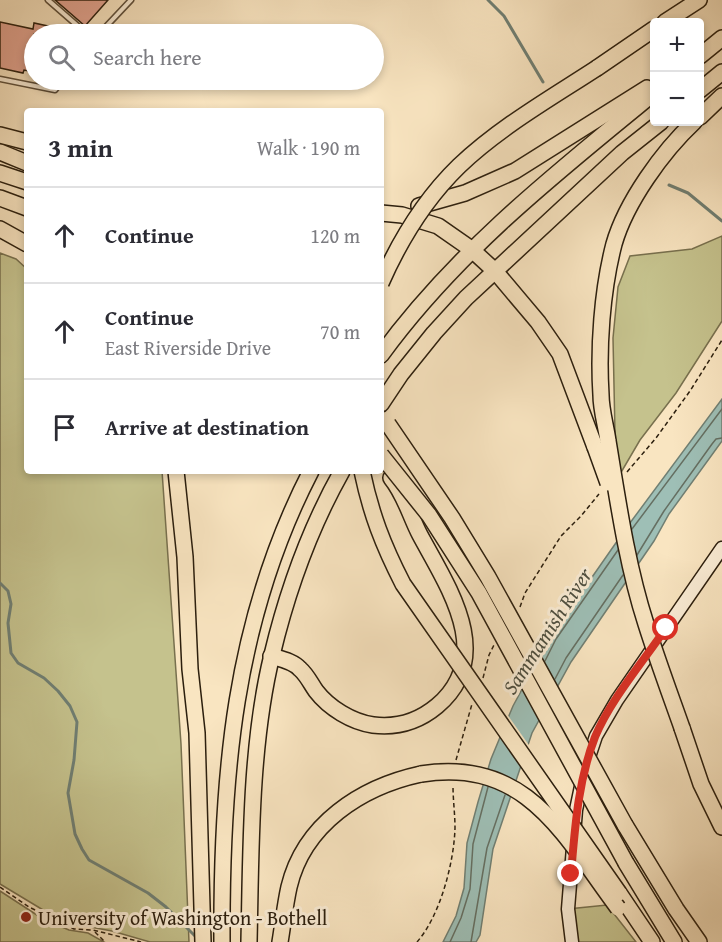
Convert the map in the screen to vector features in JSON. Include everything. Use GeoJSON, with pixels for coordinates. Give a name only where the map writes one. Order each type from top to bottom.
{"type":"FeatureCollection","features":[{"type":"Feature","properties":{"kind":"highway"},"geometry":{"type":"LineString","coordinates":[[671,18],[699,0]]}},
{"type":"Feature","properties":{"kind":"highway"},"geometry":{"type":"LineString","coordinates":[[384,276],[414,221],[433,194],[459,166],[491,139],[650,32]]}},
{"type":"Feature","properties":{"kind":"highway"},"geometry":{"type":"LineString","coordinates":[[704,50],[722,37]]}},
{"type":"Feature","properties":{"kind":"highway"},"geometry":{"type":"LineString","coordinates":[[704,86],[722,72]]}},
{"type":"Feature","properties":{"kind":"highway"},"geometry":{"type":"LineString","coordinates":[[384,212],[413,207],[465,193],[515,171],[650,86]]}},
{"type":"Feature","properties":{"kind":"highway"},"geometry":{"type":"LineString","coordinates":[[384,351],[437,285],[471,249],[532,194],[650,96]]}},
{"type":"Feature","properties":{"kind":"highway"},"geometry":{"type":"LineString","coordinates":[[704,112],[722,96]]}},
{"type":"Feature","properties":{"kind":"highway"},"geometry":{"type":"LineString","coordinates":[[384,400],[434,333],[495,271],[622,153],[656,126]]}},
{"type":"Feature","properties":{"kind":"highway"},"geometry":{"type":"LineString","coordinates":[[602,444],[601,336],[615,243],[630,206],[672,144],[690,126]]}},
{"type":"Feature","properties":{"kind":"highway"},"geometry":{"type":"LineString","coordinates":[[0,135],[24,141]]}},
{"type":"Feature","properties":{"kind":"highway"},"geometry":{"type":"LineString","coordinates":[[0,152],[24,162]]}},
{"type":"Feature","properties":{"kind":"highway"},"geometry":{"type":"LineString","coordinates":[[0,165],[24,174]]}},
{"type":"Feature","properties":{"kind":"highway"},"geometry":{"type":"LineString","coordinates":[[0,173],[24,181]]}},
{"type":"Feature","properties":{"kind":"highway"},"geometry":{"type":"LineString","coordinates":[[0,189],[24,199]]}},
{"type":"Feature","properties":{"kind":"highway"},"geometry":{"type":"LineString","coordinates":[[0,198],[24,207]]}},
{"type":"Feature","properties":{"kind":"highway"},"geometry":{"type":"LineString","coordinates":[[384,212],[402,215],[438,226],[471,249],[495,271],[538,322],[560,354],[602,444],[645,623],[700,784],[722,827]]}},
{"type":"Feature","properties":{"kind":"highway"},"geometry":{"type":"LineString","coordinates":[[0,230],[24,242]]}},
{"type":"Feature","properties":{"kind":"highway"},"geometry":{"type":"LineString","coordinates":[[384,421],[452,518],[488,577],[623,827],[658,897],[688,942]]}},
{"type":"Feature","properties":{"kind":"highway"},"geometry":{"type":"LineString","coordinates":[[384,437],[459,541],[623,827],[699,942]]}},
{"type":"Feature","properties":{"kind":"highway"},"geometry":{"type":"LineString","coordinates":[[384,459],[429,515],[479,593],[623,864],[674,942]]}},
{"type":"Feature","properties":{"kind":"highway"},"geometry":{"type":"LineString","coordinates":[[384,470],[447,556],[666,942]]}},
{"type":"Feature","properties":{"kind":"highway"},"geometry":{"type":"LineString","coordinates":[[176,474],[181,509],[190,669],[197,733],[203,942]]}},
{"type":"Feature","properties":{"kind":"highway"},"geometry":{"type":"LineString","coordinates":[[222,942],[225,792],[231,732],[242,669],[259,601],[286,523],[310,474]]}},
{"type":"Feature","properties":{"kind":"highway"},"geometry":{"type":"LineString","coordinates":[[249,941],[256,760],[271,656],[290,591],[308,543],[341,474]]}},
{"type":"Feature","properties":{"kind":"highway"},"geometry":{"type":"LineString","coordinates":[[363,474],[370,508],[383,546],[403,584],[619,900],[643,942]]}},
{"type":"Feature","properties":{"kind":"highway"},"geometry":{"type":"LineString","coordinates":[[271,656],[291,662],[300,668],[322,698],[344,715],[372,725],[409,722],[427,714],[455,687],[465,662],[466,641],[458,608],[416,527],[401,491]]}},
{"type":"Feature","properties":{"kind":"highway"},"geometry":{"type":"LineString","coordinates":[[280,942],[289,886],[304,851],[321,827],[344,806],[370,791],[421,774],[449,771],[477,774],[526,795],[555,822],[652,942]]}},
{"type":"Feature","properties":{"kind":"main road"},"geometry":{"type":"LineString","coordinates":[[572,942],[568,909],[576,810],[584,772],[596,736],[607,715],[722,548]]}},
{"type":"Feature","properties":{"kind":"lane"},"geometry":{"type":"LineString","coordinates":[[48,0],[76,24]]}},
{"type":"Feature","properties":{"kind":"lane"},"geometry":{"type":"LineString","coordinates":[[108,24],[131,0]]}},
{"type":"Feature","properties":{"kind":"lane"},"geometry":{"type":"LineString","coordinates":[[0,79],[24,84]]}},
{"type":"Feature","properties":{"kind":"path"},"geometry":{"type":"LineString","coordinates":[[626,472],[656,438],[690,391],[722,340]]}},
{"type":"Feature","properties":{"kind":"path"},"geometry":{"type":"LineString","coordinates":[[417,942],[435,914],[452,855]]}},
{"type":"Feature","properties":{"kind":"path"},"geometry":{"type":"LineString","coordinates":[[0,887],[29,907],[61,924],[74,929],[93,930],[141,942]]}},
{"type":"Feature","properties":{"kind":"path"},"geometry":{"type":"LineString","coordinates":[[93,930],[105,942]]}},
{"type":"Feature","properties":{"kind":"shaded area"},"geometry":{"type":"Polygon","coordinates":[[[722,236],[722,321],[676,393],[640,440],[616,481],[613,338],[618,287],[630,256],[692,249],[722,236]]]}},
{"type":"Feature","properties":{"kind":"shaded area"},"geometry":{"type":"Polygon","coordinates":[[[0,253],[16,259],[24,266],[24,474],[162,474],[181,744],[189,942],[150,942],[112,931],[63,922],[0,884],[0,253]]]}},
{"type":"Feature","properties":{"kind":"shaded area","name":"University of Washington - Bothell"},"geometry":{"type":"Polygon","coordinates":[[[0,891],[43,919],[69,930],[88,933],[104,942],[0,942],[0,891]]]}},
{"type":"Feature","properties":{"kind":"shaded area"},"geometry":{"type":"Polygon","coordinates":[[[607,905],[636,942],[572,942],[568,909],[607,905]]]}},
{"type":"Feature","properties":{"kind":"water"},"geometry":{"type":"Polygon","coordinates":[[[722,399],[722,441],[669,514],[654,541],[571,662],[532,733],[493,849],[480,935],[476,942],[443,942],[456,916],[464,888],[467,843],[478,802],[491,759],[513,706],[551,636],[627,527],[722,399]]]}},
{"type":"Feature","properties":{"kind":"pier"},"geometry":{"type":"Polygon","coordinates":[[[507,714],[531,748],[525,767],[500,731],[507,714]]]}},
{"type":"Feature","properties":{"kind":"building"},"geometry":{"type":"Polygon","coordinates":[[[55,0],[108,0],[87,24],[83,24],[55,0]]]}},
{"type":"Feature","properties":{"kind":"building"},"geometry":{"type":"Polygon","coordinates":[[[0,22],[24,27],[23,73],[0,68],[0,22]]]}},
{"type":"Feature","properties":{"kind":"waterway"},"geometry":{"type":"LineString","coordinates":[[488,0],[504,16],[543,82]]}},
{"type":"Feature","properties":{"kind":"waterway"},"geometry":{"type":"LineString","coordinates":[[669,185],[688,193],[722,221]]}},
{"type":"Feature","properties":{"kind":"waterway"},"geometry":{"type":"LineString","coordinates":[[0,583],[8,591],[11,604],[8,623],[11,653],[18,663],[44,678],[58,691],[70,706],[77,722],[74,760],[68,793],[75,834],[82,849],[89,860],[148,893],[166,907],[197,938]]}},
{"type":"Feature","properties":{"kind":"place","name":"University of Washington - Bothell"},"geometry":{"type":"Point","coordinates":[26,917]}},
{"type":"Feature","properties":{"kind":"route"},"geometry":{"type":"LineString","coordinates":[[571,874],[576,810],[584,772],[596,736],[607,715],[666,628]]}},
{"type":"Feature","properties":{"kind":"water label","name":"Sammamish River"},"geometry":{"type":"Point","coordinates":[547,631]}}]}
